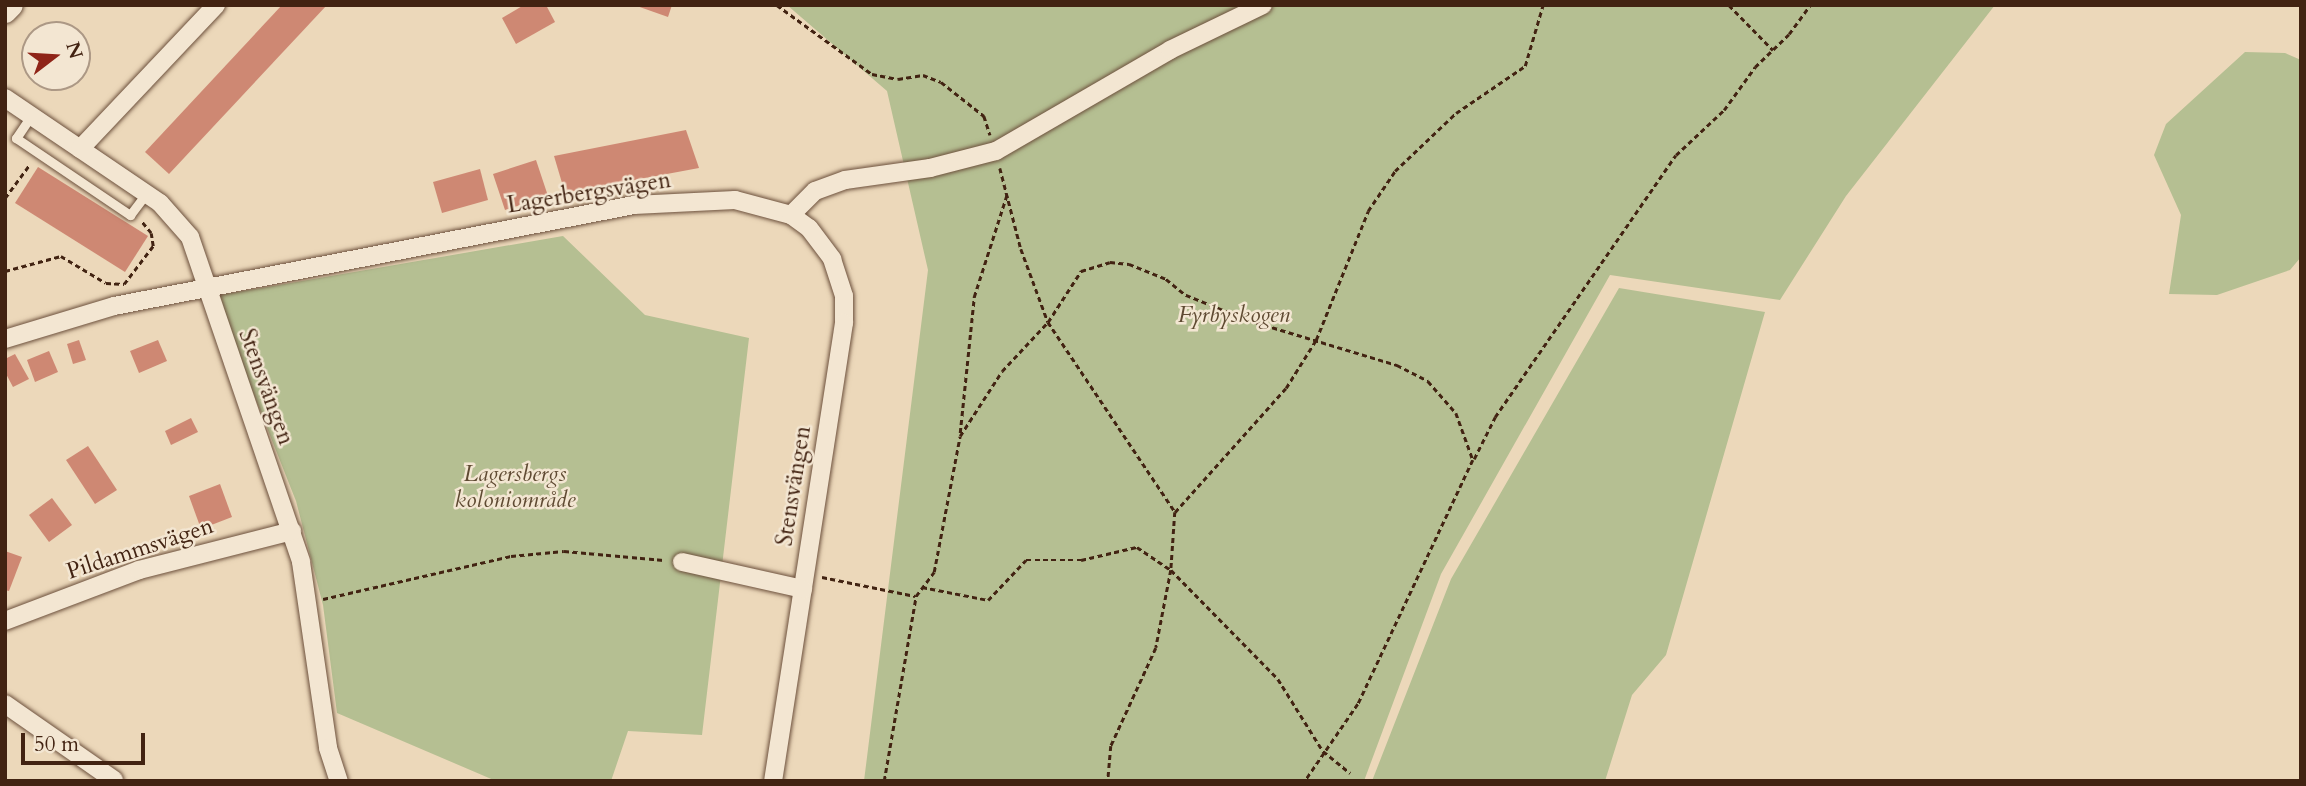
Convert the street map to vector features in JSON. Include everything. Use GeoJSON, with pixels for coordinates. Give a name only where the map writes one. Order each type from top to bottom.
{"type":"FeatureCollection","features":[{"type":"Feature","properties":{"kind":"main road"},"geometry":{"type":"LineString","coordinates":[[5,11],[11,5]]}},
{"type":"Feature","properties":{"kind":"street"},"geometry":{"type":"LineString","coordinates":[[80,149],[216,5]]}},
{"type":"Feature","properties":{"kind":"street"},"geometry":{"type":"LineString","coordinates":[[792,215],[826,186],[996,151],[1170,50],[1263,5]]}},
{"type":"Feature","properties":{"kind":"street","name":"Stensvängen"},"geometry":{"type":"LineString","coordinates":[[5,98],[146,194],[182,225],[292,531],[309,601],[328,748],[339,781]]}},
{"type":"Feature","properties":{"kind":"street","name":"Lagerbergsvägen"},"geometry":{"type":"LineString","coordinates":[[5,339],[78,314],[634,205],[735,200],[792,215]]}},
{"type":"Feature","properties":{"kind":"street","name":"Stensvängen"},"geometry":{"type":"LineString","coordinates":[[773,781],[841,348],[844,296],[820,241],[792,215]]}},
{"type":"Feature","properties":{"kind":"street","name":"Pildammsvägen"},"geometry":{"type":"LineString","coordinates":[[5,621],[139,570],[292,531]]}},
{"type":"Feature","properties":{"kind":"street"},"geometry":{"type":"LineString","coordinates":[[682,562],[804,581]]}},
{"type":"Feature","properties":{"kind":"street"},"geometry":{"type":"LineString","coordinates":[[5,704],[114,780]]}},
{"type":"Feature","properties":{"kind":"lane"},"geometry":{"type":"LineString","coordinates":[[31,116],[16,138],[130,215],[146,194]]}},
{"type":"Feature","properties":{"kind":"path"},"geometry":{"type":"LineString","coordinates":[[777,5],[872,74],[898,79],[923,75],[941,82],[984,116],[1048,321],[1175,512],[1171,570],[1156,648],[1111,746],[1108,781]]}},
{"type":"Feature","properties":{"kind":"path"},"geometry":{"type":"LineString","coordinates":[[1175,512],[1286,388],[1316,340],[1368,211],[1395,171],[1456,113],[1525,66],[1543,5]]}},
{"type":"Feature","properties":{"kind":"path"},"geometry":{"type":"LineString","coordinates":[[1729,5],[1773,50]]}},
{"type":"Feature","properties":{"kind":"path"},"geometry":{"type":"LineString","coordinates":[[1305,781],[1323,751],[1358,704],[1495,416],[1676,155],[1724,110],[1755,66],[1773,50],[1810,5]]}},
{"type":"Feature","properties":{"kind":"path"},"geometry":{"type":"LineString","coordinates":[[5,198],[38,152]]}},
{"type":"Feature","properties":{"kind":"path"},"geometry":{"type":"LineString","coordinates":[[884,781],[916,596],[934,572],[960,436],[974,297],[1007,194]]}},
{"type":"Feature","properties":{"kind":"path"},"geometry":{"type":"LineString","coordinates":[[5,271],[61,256],[106,283],[124,284],[153,246],[149,228],[130,215]]}},
{"type":"Feature","properties":{"kind":"path"},"geometry":{"type":"LineString","coordinates":[[960,436],[1002,371],[1048,321],[1081,271],[1110,262],[1129,264],[1166,279],[1186,295],[1248,320],[1397,365],[1428,381],[1456,413],[1473,460]]}},
{"type":"Feature","properties":{"kind":"path"},"geometry":{"type":"LineString","coordinates":[[922,587],[988,600],[1026,560],[1081,559],[1137,547],[1171,570],[1279,679],[1323,751],[1350,773]]}},
{"type":"Feature","properties":{"kind":"path"},"geometry":{"type":"LineString","coordinates":[[309,601],[511,556],[564,551],[682,562]]}},
{"type":"Feature","properties":{"kind":"path"},"geometry":{"type":"LineString","coordinates":[[804,581],[916,596]]}},
{"type":"Feature","properties":{"kind":"green space","name":"Fyrbyskogen"},"geometry":{"type":"Polygon","coordinates":[[[787,5],[1995,5],[1846,196],[1780,300],[1610,275],[1441,574],[1364,781],[864,781],[928,270],[887,91],[787,5]]]}},
{"type":"Feature","properties":{"kind":"green space"},"geometry":{"type":"Polygon","coordinates":[[[2245,52],[2285,53],[2301,60],[2301,257],[2290,270],[2217,295],[2169,294],[2181,215],[2154,155],[2166,124],[2245,52]]]}},
{"type":"Feature","properties":{"kind":"green space","name":"Lagersbergs koloniområde"},"geometry":{"type":"Polygon","coordinates":[[[563,236],[645,315],[749,338],[702,735],[628,731],[611,781],[496,781],[337,713],[323,605],[296,501],[237,352],[220,295],[563,236]]]}},
{"type":"Feature","properties":{"kind":"green space"},"geometry":{"type":"Polygon","coordinates":[[[1619,288],[1765,312],[1666,655],[1632,695],[1605,781],[1372,781],[1451,579],[1619,288]]]}},
{"type":"Feature","properties":{"kind":"building"},"geometry":{"type":"Polygon","coordinates":[[[282,5],[327,5],[169,174],[145,152],[282,5]]]}},
{"type":"Feature","properties":{"kind":"building"},"geometry":{"type":"Polygon","coordinates":[[[524,5],[546,5],[555,22],[516,44],[502,18],[524,5]]]}},
{"type":"Feature","properties":{"kind":"building"},"geometry":{"type":"Polygon","coordinates":[[[634,5],[672,5],[668,17],[634,5]]]}},
{"type":"Feature","properties":{"kind":"building"},"geometry":{"type":"Polygon","coordinates":[[[686,130],[699,168],[565,193],[554,156],[686,130]]]}},
{"type":"Feature","properties":{"kind":"building"},"geometry":{"type":"Polygon","coordinates":[[[536,160],[548,196],[505,210],[493,174],[536,160]]]}},
{"type":"Feature","properties":{"kind":"building"},"geometry":{"type":"Polygon","coordinates":[[[38,167],[148,236],[125,272],[15,203],[38,167]]]}},
{"type":"Feature","properties":{"kind":"building"},"geometry":{"type":"Polygon","coordinates":[[[480,169],[488,200],[442,213],[433,182],[480,169]]]}},
{"type":"Feature","properties":{"kind":"building"},"geometry":{"type":"Polygon","coordinates":[[[79,340],[86,360],[73,364],[67,344],[79,340]]]}},
{"type":"Feature","properties":{"kind":"building"},"geometry":{"type":"Polygon","coordinates":[[[158,340],[167,361],[139,373],[130,351],[158,340]]]}},
{"type":"Feature","properties":{"kind":"building"},"geometry":{"type":"Polygon","coordinates":[[[49,351],[58,372],[35,382],[27,360],[49,351]]]}},
{"type":"Feature","properties":{"kind":"building"},"geometry":{"type":"Polygon","coordinates":[[[15,354],[29,379],[13,387],[5,372],[5,359],[15,354]]]}},
{"type":"Feature","properties":{"kind":"building"},"geometry":{"type":"Polygon","coordinates":[[[191,418],[198,432],[171,445],[165,431],[191,418]]]}},
{"type":"Feature","properties":{"kind":"building"},"geometry":{"type":"Polygon","coordinates":[[[88,446],[117,490],[95,504],[66,460],[88,446]]]}},
{"type":"Feature","properties":{"kind":"building"},"geometry":{"type":"Polygon","coordinates":[[[220,484],[232,517],[201,529],[189,496],[220,484]]]}},
{"type":"Feature","properties":{"kind":"building"},"geometry":{"type":"Polygon","coordinates":[[[52,498],[72,525],[49,542],[29,515],[52,498]]]}},
{"type":"Feature","properties":{"kind":"building"},"geometry":{"type":"Polygon","coordinates":[[[5,551],[22,557],[9,591],[5,590],[5,551]]]}}]}
